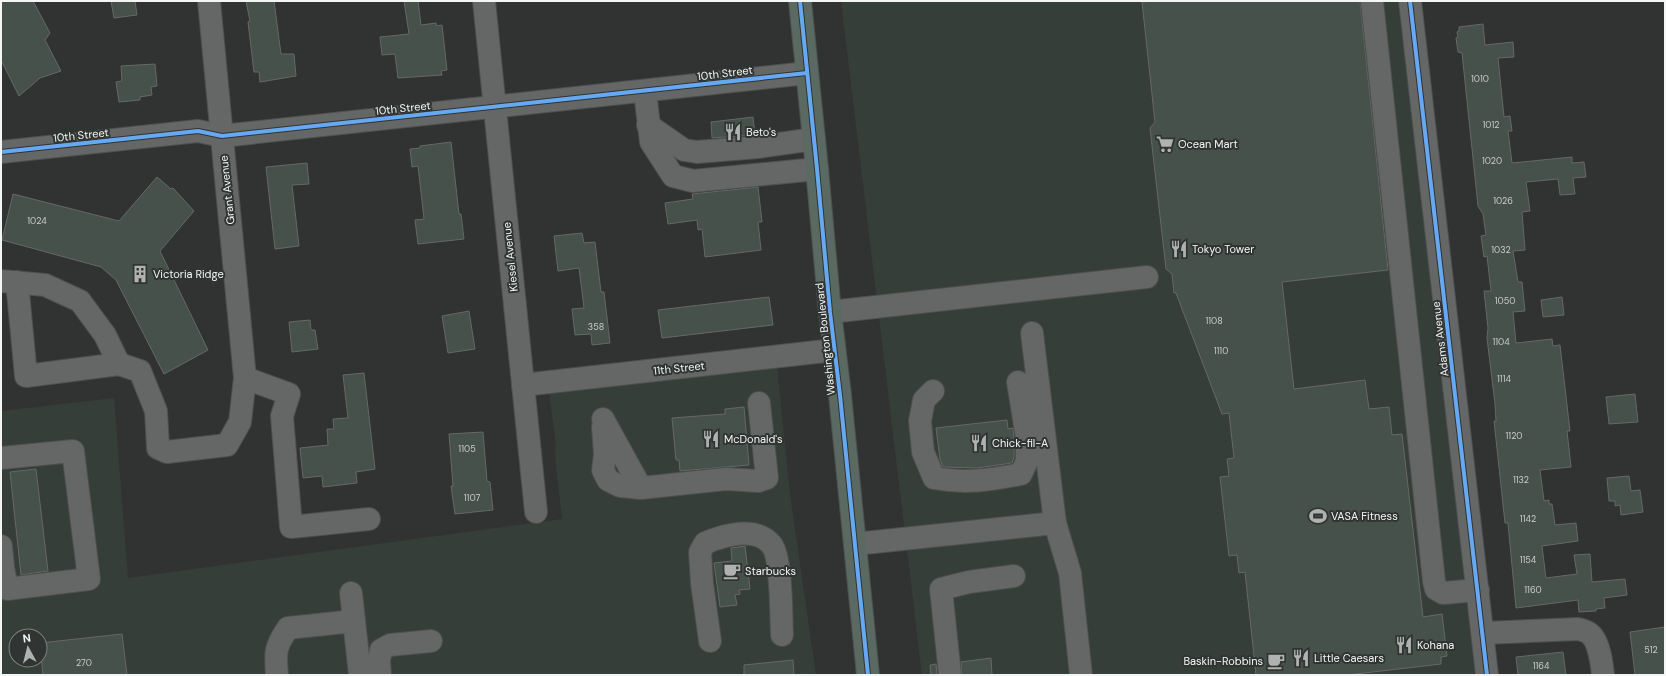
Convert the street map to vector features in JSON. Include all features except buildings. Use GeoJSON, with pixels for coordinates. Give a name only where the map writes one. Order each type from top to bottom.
{"type":"FeatureCollection","features":[{"type":"Feature","properties":{"kind":"main road","name":"Washington Boulevard"},"geometry":{"type":"LineString","coordinates":[[800,1],[830,312],[868,675]]}},
{"type":"Feature","properties":{"kind":"street","name":"Grant Avenue"},"geometry":{"type":"LineString","coordinates":[[119,364],[140,371],[156,411],[158,448],[167,452],[227,445],[240,422],[246,378],[208,1]]}},
{"type":"Feature","properties":{"kind":"street","name":"Kiesel Avenue"},"geometry":{"type":"LineString","coordinates":[[484,1],[536,512]]}},
{"type":"Feature","properties":{"kind":"street"},"geometry":{"type":"LineString","coordinates":[[1372,1],[1434,581],[1436,589],[1443,593],[1478,590]]}},
{"type":"Feature","properties":{"kind":"street","name":"Adams Avenue"},"geometry":{"type":"LineString","coordinates":[[1410,1],[1488,675]]}},
{"type":"Feature","properties":{"kind":"street","name":"10th Street"},"geometry":{"type":"LineString","coordinates":[[1,152],[198,131],[222,136],[645,92],[807,73]]}},
{"type":"Feature","properties":{"kind":"street"},"geometry":{"type":"LineString","coordinates":[[645,92],[648,125],[652,142],[673,176],[693,181],[817,169]]}},
{"type":"Feature","properties":{"kind":"street"},"geometry":{"type":"LineString","coordinates":[[648,125],[684,150],[697,152],[758,147],[814,139]]}},
{"type":"Feature","properties":{"kind":"street"},"geometry":{"type":"LineString","coordinates":[[830,312],[1147,277]]}},
{"type":"Feature","properties":{"kind":"street"},"geometry":{"type":"LineString","coordinates":[[9,281],[45,285],[80,301],[105,335],[119,364],[26,376],[9,281]]}},
{"type":"Feature","properties":{"kind":"street"},"geometry":{"type":"LineString","coordinates":[[1032,333],[1055,523],[1070,573],[1081,675]]}},
{"type":"Feature","properties":{"kind":"street","name":"11th Street"},"geometry":{"type":"LineString","coordinates":[[523,385],[834,350]]}},
{"type":"Feature","properties":{"kind":"street"},"geometry":{"type":"LineString","coordinates":[[246,378],[289,394],[282,416],[291,527],[370,519]]}},
{"type":"Feature","properties":{"kind":"street"},"geometry":{"type":"LineString","coordinates":[[933,391],[924,400],[920,421],[923,452],[934,478],[953,481],[990,480],[1021,474],[1027,461],[1027,438],[1018,382]]}},
{"type":"Feature","properties":{"kind":"street"},"geometry":{"type":"LineString","coordinates":[[603,419],[641,488],[726,479],[758,481],[766,478],[759,404]]}},
{"type":"Feature","properties":{"kind":"street"},"geometry":{"type":"LineString","coordinates":[[1,458],[74,451],[90,579],[7,589],[2,568],[1,546]]}},
{"type":"Feature","properties":{"kind":"street"},"geometry":{"type":"LineString","coordinates":[[855,544],[1055,523]]}},
{"type":"Feature","properties":{"kind":"street"},"geometry":{"type":"LineString","coordinates":[[710,641],[702,583],[700,552],[705,543],[718,537],[735,534],[758,534],[772,544],[778,560],[782,635]]}},
{"type":"Feature","properties":{"kind":"street"},"geometry":{"type":"LineString","coordinates":[[950,675],[941,590],[969,582],[1014,576]]}},
{"type":"Feature","properties":{"kind":"street"},"geometry":{"type":"LineString","coordinates":[[351,593],[360,675]]}},
{"type":"Feature","properties":{"kind":"street"},"geometry":{"type":"LineString","coordinates":[[278,675],[276,659],[278,643],[288,628],[354,621]]}},
{"type":"Feature","properties":{"kind":"street"},"geometry":{"type":"LineString","coordinates":[[1483,633],[1578,629],[1590,634],[1597,646],[1602,660],[1603,675]]}},
{"type":"Feature","properties":{"kind":"street"},"geometry":{"type":"LineString","coordinates":[[380,675],[379,660],[381,650],[390,645],[431,641]]}},
{"type":"Feature","properties":{"kind":"shaded area"},"geometry":{"type":"Polygon","coordinates":[[[841,1],[1402,1],[1475,675],[922,675],[841,1]]]}},
{"type":"Feature","properties":{"kind":"shaded area"},"geometry":{"type":"Polygon","coordinates":[[[777,366],[790,494],[816,675],[1,675],[1,411],[114,398],[128,578],[562,519],[555,456],[556,445],[549,393],[607,384],[777,366]]]}},
{"type":"Feature","properties":{"kind":"cycle path"},"geometry":{"type":"LineString","coordinates":[[800,1],[830,312],[840,395],[868,675]]}},
{"type":"Feature","properties":{"kind":"cycle path"},"geometry":{"type":"LineString","coordinates":[[1410,1],[1487,675]]}},
{"type":"Feature","properties":{"kind":"cycle path"},"geometry":{"type":"LineString","coordinates":[[1,152],[198,131],[222,136],[807,73]]}},
{"type":"Feature","properties":{"kind":"place","name":"Beto's"},"geometry":{"type":"Point","coordinates":[733,132]}},
{"type":"Feature","properties":{"kind":"place","name":"Ocean Mart"},"geometry":{"type":"Point","coordinates":[1165,144]}},
{"type":"Feature","properties":{"kind":"place","name":"Tokyo Tower"},"geometry":{"type":"Point","coordinates":[1179,249]}},
{"type":"Feature","properties":{"kind":"place","name":"Victoria Ridge"},"geometry":{"type":"Point","coordinates":[140,274]}},
{"type":"Feature","properties":{"kind":"place","name":"McDonald's"},"geometry":{"type":"Point","coordinates":[711,439]}},
{"type":"Feature","properties":{"kind":"place","name":"Chick-fil-A"},"geometry":{"type":"Point","coordinates":[979,443]}},
{"type":"Feature","properties":{"kind":"place","name":"VASA Fitness"},"geometry":{"type":"Point","coordinates":[1318,516]}},
{"type":"Feature","properties":{"kind":"place","name":"Starbucks"},"geometry":{"type":"Point","coordinates":[732,571]}},
{"type":"Feature","properties":{"kind":"place","name":"Kohana"},"geometry":{"type":"Point","coordinates":[1404,645]}},
{"type":"Feature","properties":{"kind":"place","name":"Little Caesars"},"geometry":{"type":"Point","coordinates":[1301,658]}},
{"type":"Feature","properties":{"kind":"place","name":"Baskin-Robbins"},"geometry":{"type":"Point","coordinates":[1276,661]}}]}
